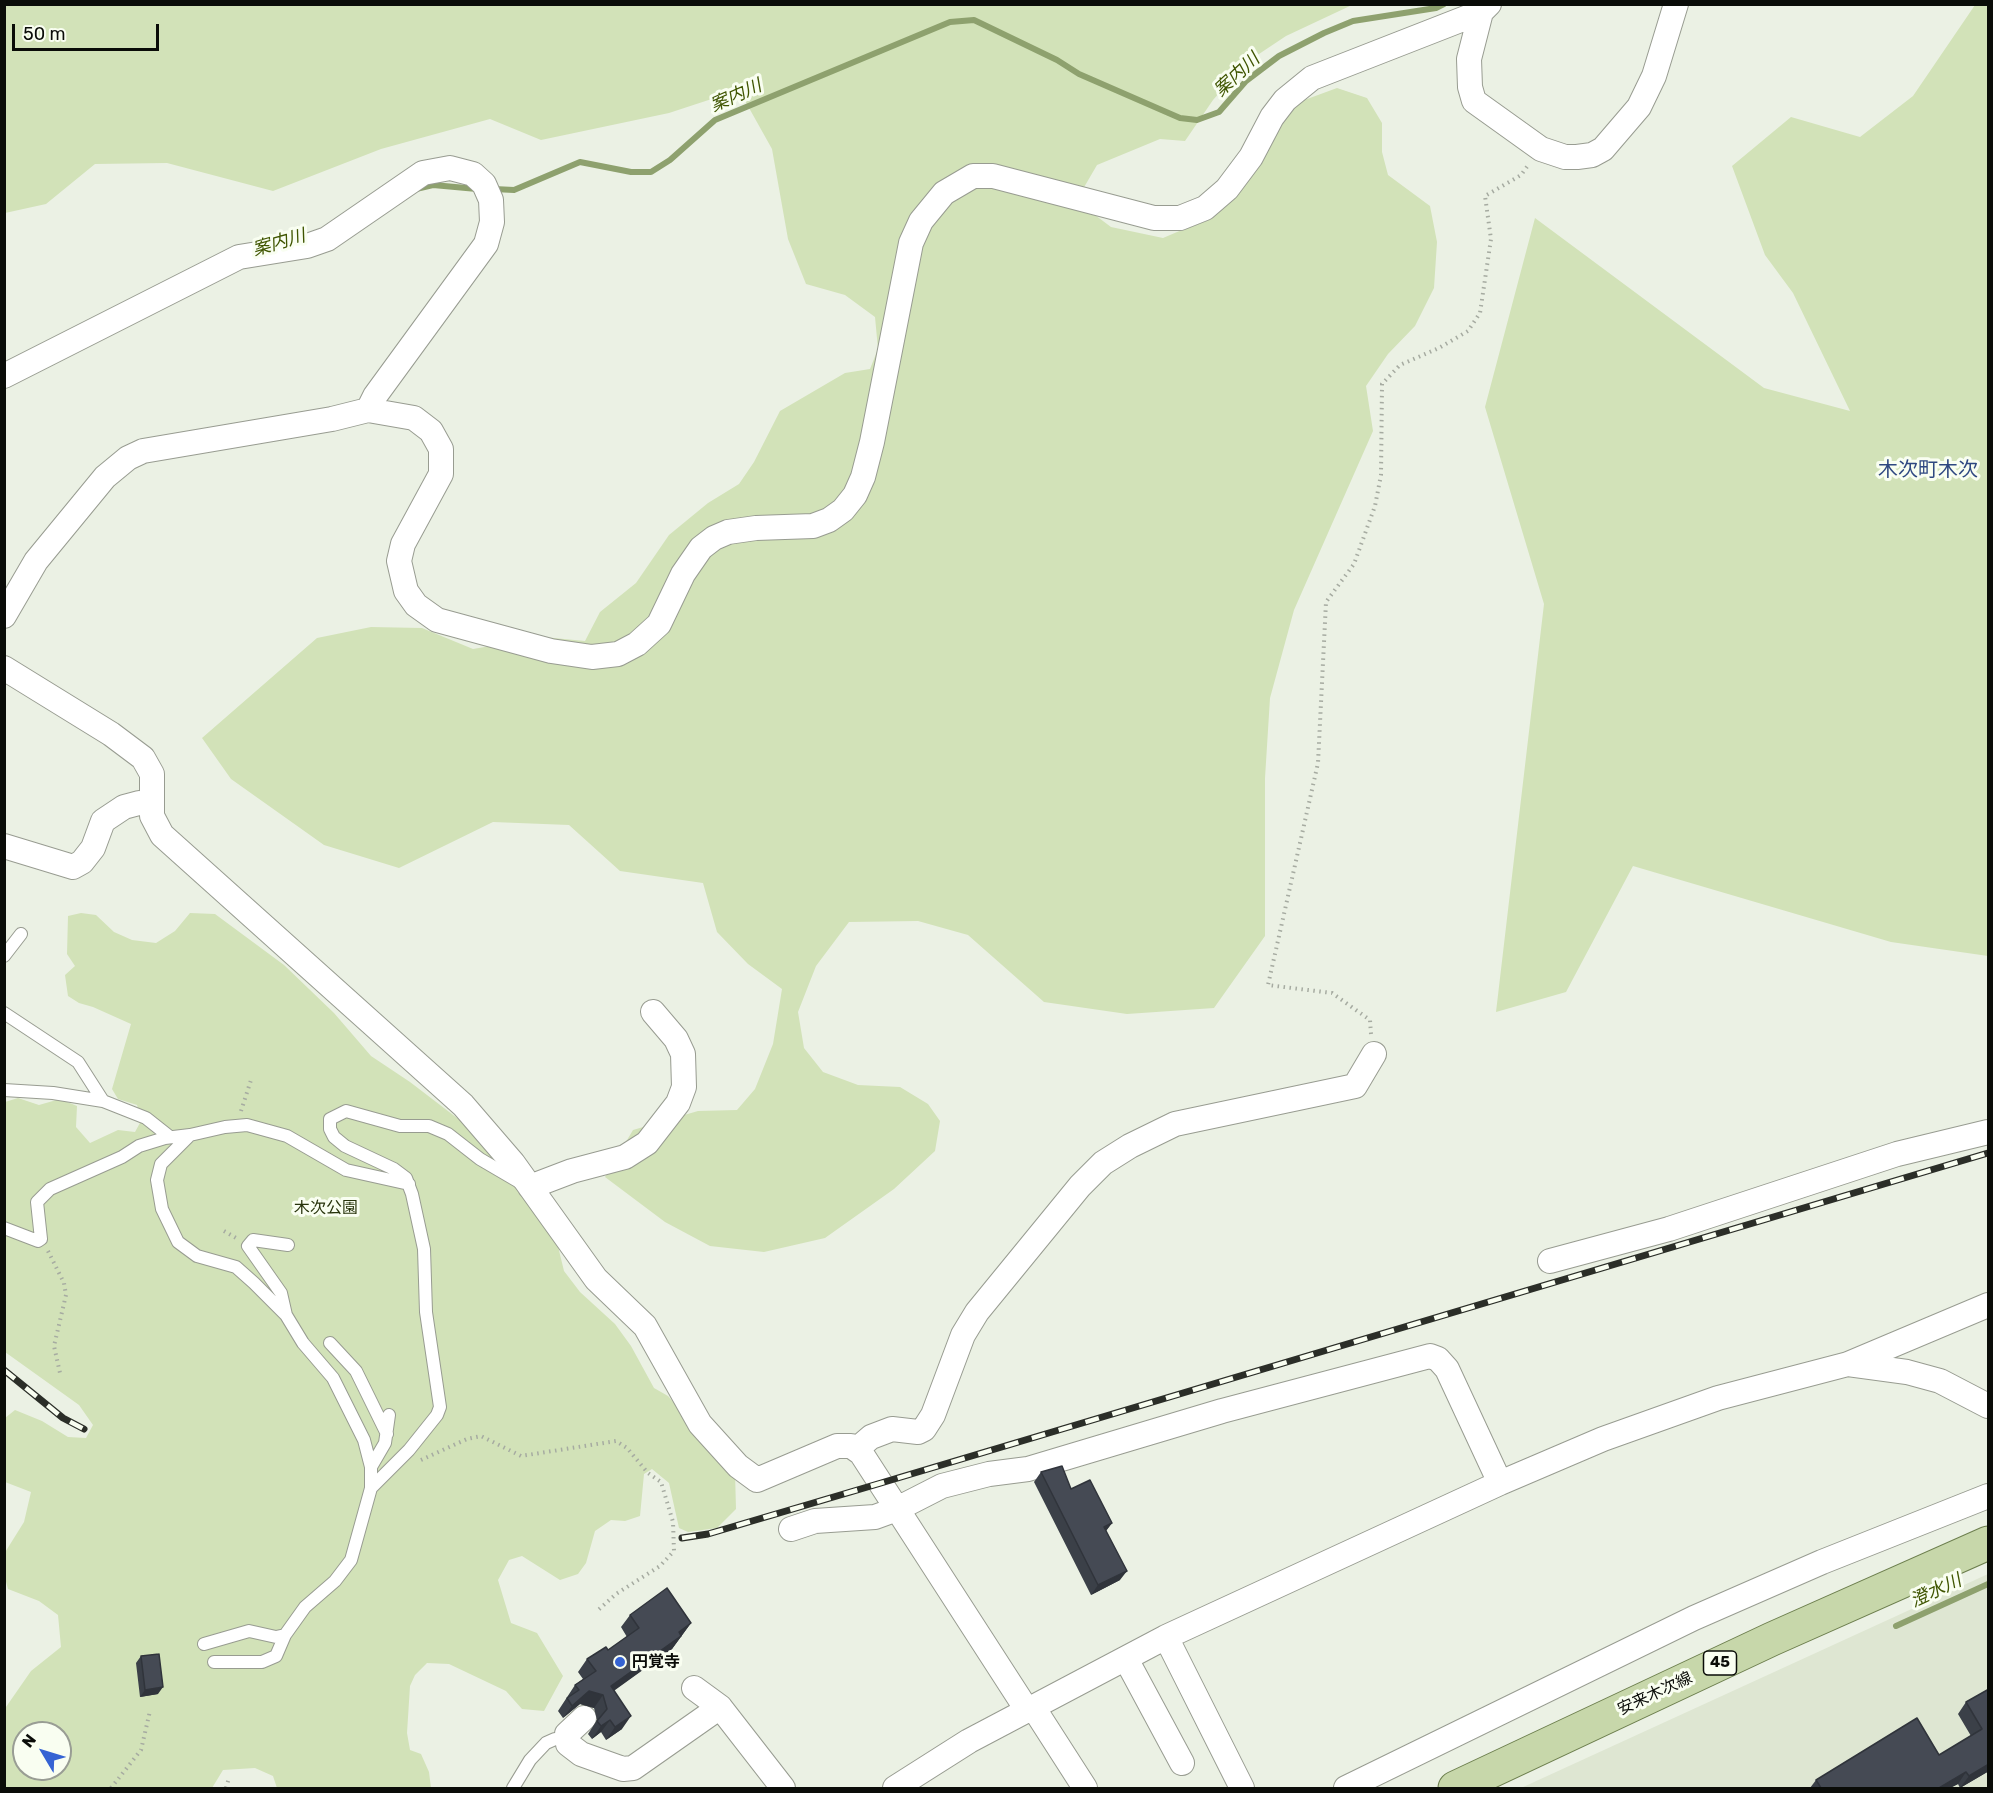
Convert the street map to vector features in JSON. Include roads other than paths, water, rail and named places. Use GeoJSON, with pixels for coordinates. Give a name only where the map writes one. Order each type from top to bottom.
{"type":"FeatureCollection","features":[{"type":"Feature","properties":{"kind":"main road","name":"安来木次線"},"geometry":{"type":"LineString","coordinates":[[1455,1788],[1762,1644],[1989,1543]]}},
{"type":"Feature","properties":{"kind":"street"},"geometry":{"type":"LineString","coordinates":[[1485,8],[1469,59],[1470,87],[1474,100],[1541,149],[1564,157],[1577,157],[1592,155],[1611,142],[1639,107],[1654,76],[1676,4]]}},
{"type":"Feature","properties":{"kind":"street"},"geometry":{"type":"LineString","coordinates":[[4,615],[46,547],[105,477],[128,458],[143,451],[332,419],[368,410],[414,418],[431,431],[441,449],[441,474],[403,543],[399,561],[406,591],[416,605],[437,620],[551,651],[592,657],[618,654],[637,644],[659,624],[683,574],[701,548],[714,538],[728,532],[756,528],[813,526],[829,520],[843,510],[855,495],[863,477],[872,442],[911,243],[921,221],[944,193],[973,176],[993,176],[1154,218],[1180,218],[1205,208],[1227,189],[1251,157],[1272,117],[1285,100],[1312,78],[1485,8]]}},
{"type":"Feature","properties":{"kind":"street"},"geometry":{"type":"LineString","coordinates":[[4,376],[239,257],[307,246],[327,239],[423,173],[450,168],[464,170],[479,178],[491,200],[492,222],[486,243],[375,396],[368,410]]}},
{"type":"Feature","properties":{"kind":"street"},"geometry":{"type":"LineString","coordinates":[[4,668],[111,734],[143,758],[152,774],[152,816],[162,835],[463,1105],[530,1187],[596,1279],[645,1326],[700,1424],[751,1477],[764,1479],[837,1446],[845,1445],[857,1449],[1085,1788]]}},
{"type":"Feature","properties":{"kind":"street"},"geometry":{"type":"LineString","coordinates":[[4,846],[73,867],[82,862],[93,848],[103,820],[124,807],[139,803],[151,805]]}},
{"type":"Feature","properties":{"kind":"street"},"geometry":{"type":"LineString","coordinates":[[530,1187],[572,1171],[612,1162],[632,1154],[647,1143],[678,1103],[684,1087],[683,1054],[672,1033],[653,1012]]}},
{"type":"Feature","properties":{"kind":"street"},"geometry":{"type":"LineString","coordinates":[[857,1449],[871,1437],[892,1429],[918,1432],[924,1429],[933,1415],[963,1335],[977,1312],[1072,1195],[1103,1163],[1130,1146],[1175,1124],[1355,1086],[1374,1054]]}},
{"type":"Feature","properties":{"kind":"street"},"geometry":{"type":"LineString","coordinates":[[1550,1261],[1669,1229],[1897,1154],[1989,1132]]}},
{"type":"Feature","properties":{"kind":"street"},"geometry":{"type":"LineString","coordinates":[[895,1788],[969,1741],[1166,1637],[1500,1483],[1603,1439],[1718,1398],[1848,1364],[1989,1305]]}},
{"type":"Feature","properties":{"kind":"street"},"geometry":{"type":"LineString","coordinates":[[791,1529],[815,1521],[862,1520],[897,1509],[942,1486],[989,1474],[1028,1469],[1222,1411],[1430,1356],[1438,1359],[1447,1369],[1500,1483]]}},
{"type":"Feature","properties":{"kind":"street"},"geometry":{"type":"LineString","coordinates":[[1848,1364],[1907,1372],[1940,1381],[1989,1406]]}},
{"type":"Feature","properties":{"kind":"street"},"geometry":{"type":"LineString","coordinates":[[1346,1788],[1694,1618],[1832,1557],[1989,1496]]}},
{"type":"Feature","properties":{"kind":"street"},"geometry":{"type":"LineString","coordinates":[[1166,1637],[1242,1788]]}},
{"type":"Feature","properties":{"kind":"street"},"geometry":{"type":"LineString","coordinates":[[1126,1659],[1182,1763]]}},
{"type":"Feature","properties":{"kind":"street"},"geometry":{"type":"LineString","coordinates":[[694,1688],[720,1707],[783,1788]]}},
{"type":"Feature","properties":{"kind":"street"},"geometry":{"type":"LineString","coordinates":[[584,1718],[572,1727],[566,1739],[568,1744],[588,1757],[624,1769],[633,1768],[720,1707]]}},
{"type":"Feature","properties":{"kind":"lane"},"geometry":{"type":"LineString","coordinates":[[4,956],[21,934]]}},
{"type":"Feature","properties":{"kind":"lane"},"geometry":{"type":"LineString","coordinates":[[4,1013],[78,1062],[103,1101]]}},
{"type":"Feature","properties":{"kind":"lane"},"geometry":{"type":"LineString","coordinates":[[4,1090],[53,1093],[103,1101],[146,1118],[170,1137]]}},
{"type":"Feature","properties":{"kind":"lane"},"geometry":{"type":"LineString","coordinates":[[371,1488],[409,1450],[437,1415],[440,1407],[426,1312],[423,1249],[408,1184],[394,1168],[345,1146],[334,1137],[329,1124],[333,1116],[352,1112],[400,1126],[421,1124],[440,1129],[489,1164],[530,1187]]}},
{"type":"Feature","properties":{"kind":"lane"},"geometry":{"type":"LineString","coordinates":[[4,1228],[38,1241],[41,1239],[36,1209],[43,1194],[122,1157],[139,1146],[170,1137],[236,1125],[256,1127],[287,1136],[346,1170],[408,1184]]}},
{"type":"Feature","properties":{"kind":"lane"},"geometry":{"type":"LineString","coordinates":[[190,1135],[161,1164],[158,1180],[162,1209],[178,1242],[197,1256],[236,1267],[286,1315],[303,1344],[333,1378],[361,1433],[371,1467],[371,1488],[351,1560],[335,1581],[305,1607],[285,1635],[276,1656],[270,1660],[214,1662]]}},
{"type":"Feature","properties":{"kind":"lane"},"geometry":{"type":"LineString","coordinates":[[286,1315],[281,1293],[248,1246],[253,1240],[288,1245]]}},
{"type":"Feature","properties":{"kind":"lane"},"geometry":{"type":"LineString","coordinates":[[330,1343],[356,1371],[387,1434]]}},
{"type":"Feature","properties":{"kind":"lane"},"geometry":{"type":"LineString","coordinates":[[333,1378],[349,1362]]}},
{"type":"Feature","properties":{"kind":"lane"},"geometry":{"type":"LineString","coordinates":[[371,1467],[385,1443],[389,1415]]}},
{"type":"Feature","properties":{"kind":"lane"},"geometry":{"type":"LineString","coordinates":[[204,1644],[249,1631],[276,1637],[285,1635]]}},
{"type":"Feature","properties":{"kind":"lane"},"geometry":{"type":"LineString","coordinates":[[513,1788],[530,1760],[546,1743],[555,1739],[566,1739]]}},
{"type":"Feature","properties":{"kind":"waterway","name":"案内川"},"geometry":{"type":"LineString","coordinates":[[494,189],[514,190],[580,162],[631,172],[651,172],[670,160],[715,120],[950,22],[974,20],[1057,60],[1079,74],[1180,118],[1197,120],[1219,112],[1246,81],[1279,56],[1324,33],[1353,21],[1436,8],[1444,4]]}},
{"type":"Feature","properties":{"kind":"waterway","name":"案内川"},"geometry":{"type":"LineString","coordinates":[[416,189],[433,185],[477,189]]}},
{"type":"Feature","properties":{"kind":"waterway","name":"澄水川"},"geometry":{"type":"LineString","coordinates":[[1896,1626],[1988,1584]]}},
{"type":"Feature","properties":{"kind":"railway"},"geometry":{"type":"LineString","coordinates":[[682,1538],[708,1534],[1988,1153]]}},
{"type":"Feature","properties":{"kind":"railway"},"geometry":{"type":"LineString","coordinates":[[4,1370],[63,1418],[84,1429]]}},
{"type":"Feature","properties":{"kind":"place","name":"円覚寺"},"geometry":{"type":"Point","coordinates":[620,1662]}},
{"type":"Feature","properties":{"kind":"district","name":"木次町木次"},"geometry":{"type":"Point","coordinates":[1928,470]}},
{"type":"Feature","properties":{"kind":"park label","name":"木次公園"},"geometry":{"type":"Point","coordinates":[326,1208]}}]}
